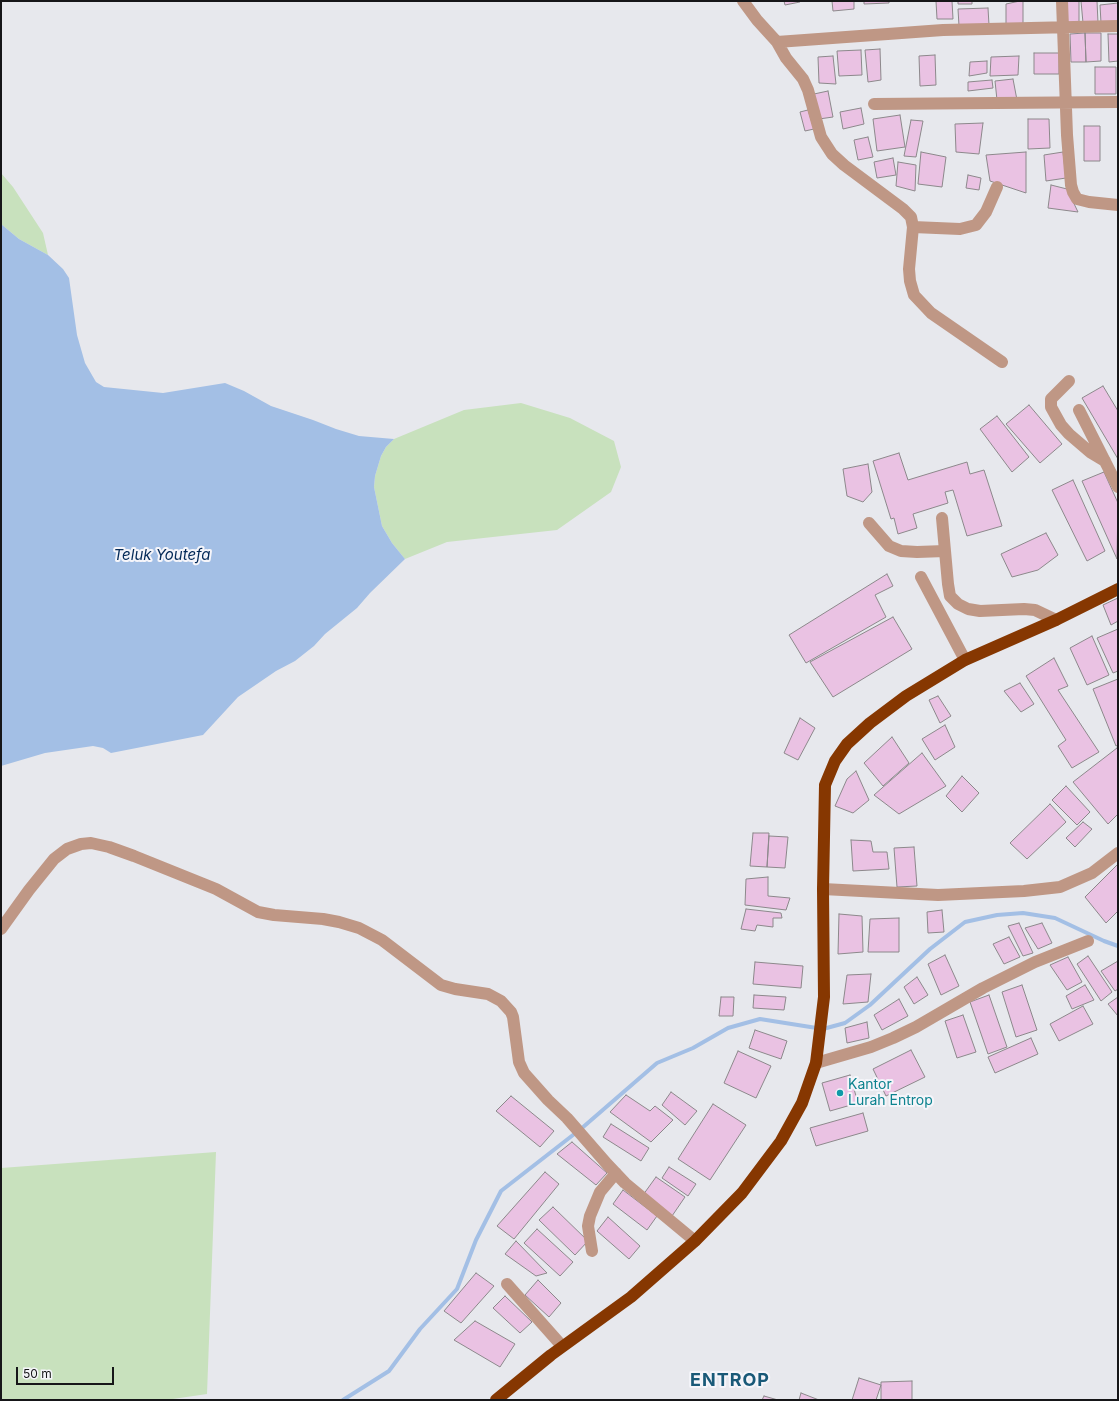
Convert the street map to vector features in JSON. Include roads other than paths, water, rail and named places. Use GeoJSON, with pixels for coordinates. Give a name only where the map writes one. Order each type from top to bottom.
{"type":"FeatureCollection","features":[{"type":"Feature","properties":{"kind":"highway"},"geometry":{"type":"LineString","coordinates":[[496,1400],[562,1346],[631,1297],[695,1241],[742,1193],[782,1141],[802,1103],[816,1063],[824,997],[823,889],[825,785],[835,761],[847,744],[870,723],[906,696],[965,660],[1056,620],[1118,589]]}},
{"type":"Feature","properties":{"kind":"street"},"geometry":{"type":"LineString","coordinates":[[743,1],[757,20],[777,42],[786,58],[803,79],[808,90],[821,136],[832,154],[844,165],[904,209],[911,217],[913,227],[909,269],[910,281],[914,295],[931,313],[1002,362]]}},
{"type":"Feature","properties":{"kind":"street"},"geometry":{"type":"LineString","coordinates":[[1062,1],[1067,135],[1071,185],[1077,199],[1089,202],[1118,205]]}},
{"type":"Feature","properties":{"kind":"street"},"geometry":{"type":"LineString","coordinates":[[777,42],[943,30],[1118,26]]}},
{"type":"Feature","properties":{"kind":"street"},"geometry":{"type":"LineString","coordinates":[[874,104],[1118,102]]}},
{"type":"Feature","properties":{"kind":"street"},"geometry":{"type":"LineString","coordinates":[[913,227],[960,229],[976,224],[986,212],[997,187]]}},
{"type":"Feature","properties":{"kind":"street"},"geometry":{"type":"LineString","coordinates":[[1069,381],[1051,399],[1051,407],[1061,425],[1069,434],[1090,452],[1105,461]]}},
{"type":"Feature","properties":{"kind":"street"},"geometry":{"type":"LineString","coordinates":[[1079,410],[1118,487]]}},
{"type":"Feature","properties":{"kind":"street"},"geometry":{"type":"LineString","coordinates":[[942,518],[950,596],[958,604],[968,610],[980,611],[1035,610],[1056,620]]}},
{"type":"Feature","properties":{"kind":"street"},"geometry":{"type":"LineString","coordinates":[[869,523],[889,546],[901,551],[945,551]]}},
{"type":"Feature","properties":{"kind":"street"},"geometry":{"type":"LineString","coordinates":[[921,577],[965,660]]}},
{"type":"Feature","properties":{"kind":"street"},"geometry":{"type":"LineString","coordinates":[[1,929],[29,890],[54,859],[67,849],[81,844],[109,846],[216,889],[258,912],[274,915],[323,918],[351,925],[382,940],[441,985],[488,994],[501,1001],[511,1012],[513,1017],[519,1062],[524,1073],[616,1173],[642,1198],[695,1241]]}},
{"type":"Feature","properties":{"kind":"street"},"geometry":{"type":"LineString","coordinates":[[823,889],[938,895],[1024,891],[1060,887],[1092,873],[1118,853]]}},
{"type":"Feature","properties":{"kind":"street"},"geometry":{"type":"LineString","coordinates":[[816,1063],[871,1047],[916,1028],[940,1012],[989,985],[1035,962],[1088,941]]}},
{"type":"Feature","properties":{"kind":"street"},"geometry":{"type":"LineString","coordinates":[[592,1251],[588,1226],[590,1216],[600,1192],[616,1173]]}},
{"type":"Feature","properties":{"kind":"street"},"geometry":{"type":"LineString","coordinates":[[507,1284],[562,1346]]}},
{"type":"Feature","properties":{"kind":"water","name":"Teluk Youtefa"},"geometry":{"type":"Polygon","coordinates":[[[1,224],[19,239],[48,255],[63,269],[69,278],[77,335],[85,363],[96,382],[104,387],[163,393],[225,383],[244,391],[271,406],[336,429],[359,436],[394,439],[386,447],[381,456],[375,476],[374,487],[382,526],[392,543],[405,559],[370,593],[357,608],[325,634],[314,646],[295,661],[276,671],[238,697],[203,735],[111,753],[103,748],[93,746],[45,753],[1,766],[1,224]]]}},
{"type":"Feature","properties":{"kind":"waterway"},"geometry":{"type":"LineString","coordinates":[[343,1400],[389,1371],[420,1329],[457,1289],[476,1240],[501,1191],[582,1128],[657,1063],[693,1048],[728,1028],[760,1019],[823,1029],[845,1023],[870,1005],[930,949],[965,922],[997,915],[1023,913],[1055,918],[1118,946]]}},
{"type":"Feature","properties":{"kind":"place","name":"Kantor Lurah Entrop"},"geometry":{"type":"Point","coordinates":[840,1093]}},
{"type":"Feature","properties":{"kind":"district","name":"ENTROP"},"geometry":{"type":"Point","coordinates":[730,1381]}}]}
